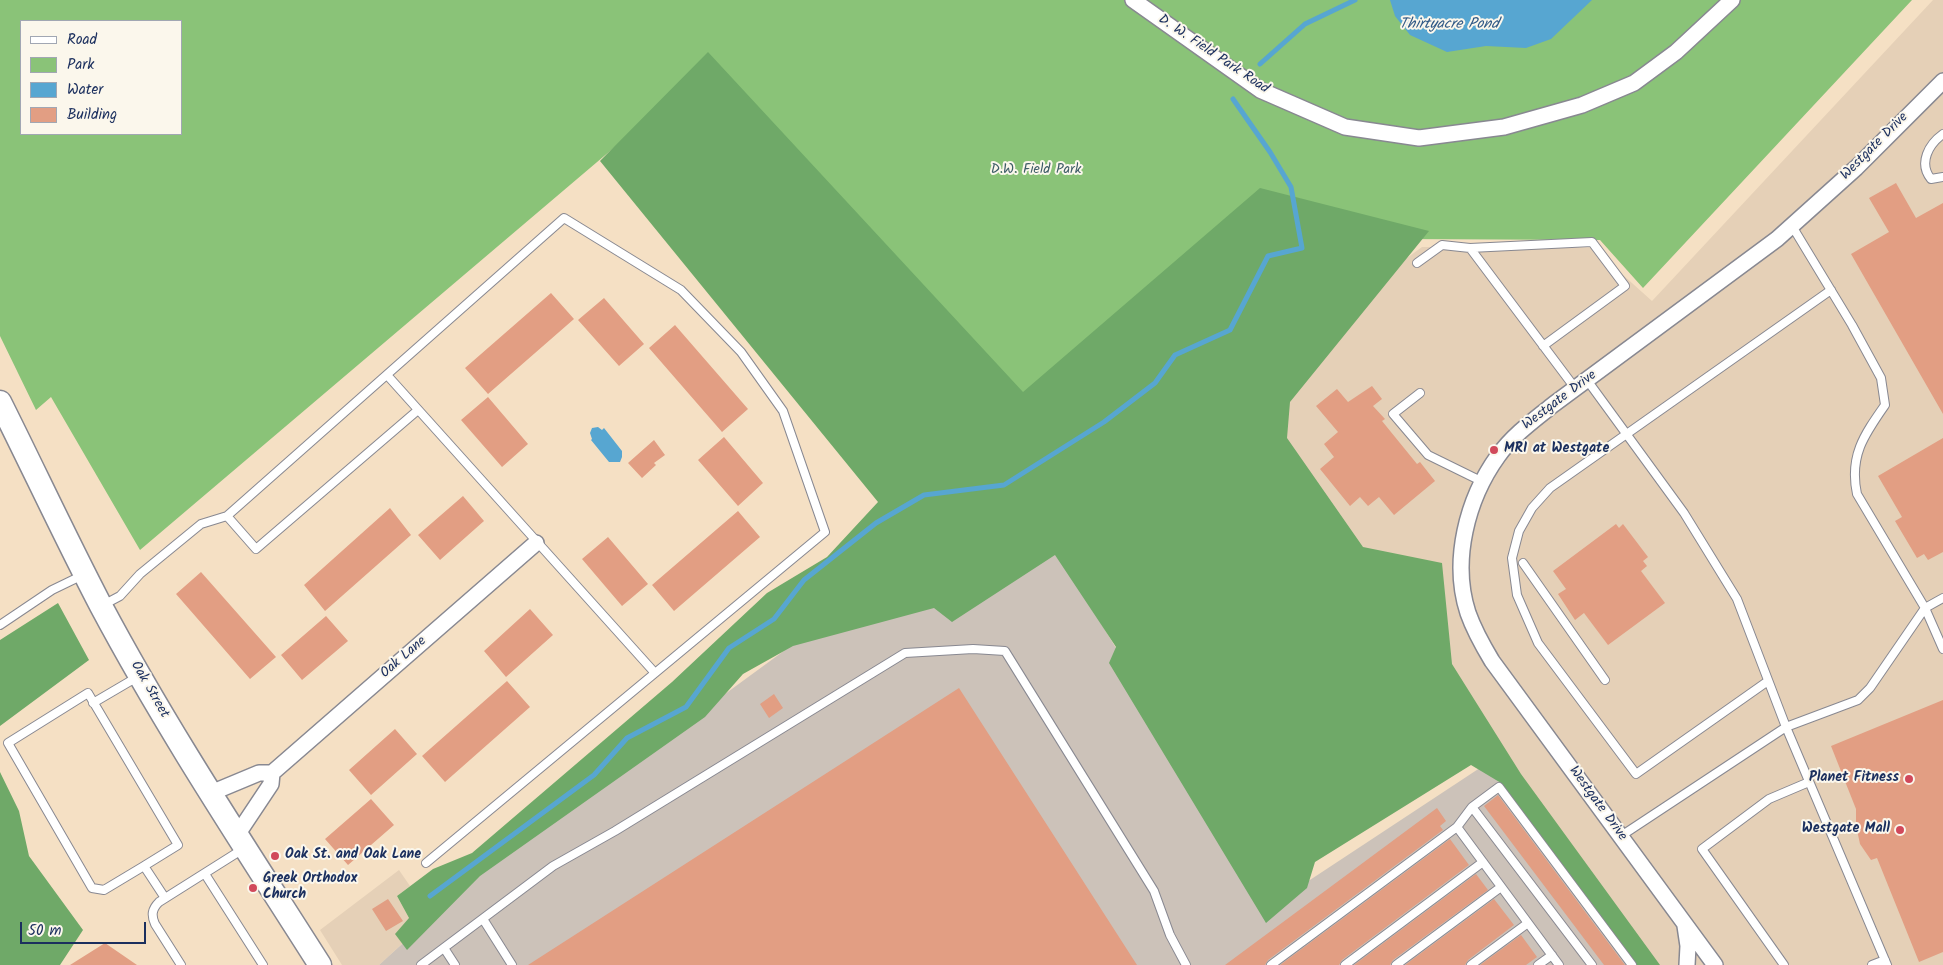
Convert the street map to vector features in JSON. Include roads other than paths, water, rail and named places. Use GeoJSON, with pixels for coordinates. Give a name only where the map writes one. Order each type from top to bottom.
{"type":"FeatureCollection","features":[{"type":"Feature","properties":{"kind":"main road","name":"Oak Street"},"geometry":{"type":"LineString","coordinates":[[0,402],[101,606],[140,675],[211,793],[320,965]]}},
{"type":"Feature","properties":{"kind":"street","name":"D. W. Field Park Road"},"geometry":{"type":"LineString","coordinates":[[1133,0],[1260,90],[1345,127],[1419,138],[1504,127],[1582,104],[1634,83],[1676,52],[1732,0]]}},
{"type":"Feature","properties":{"kind":"street","name":"Westgate Drive"},"geometry":{"type":"LineString","coordinates":[[1715,965],[1492,661],[1479,640],[1468,611],[1462,558],[1464,532],[1482,482],[1498,456],[1520,431],[1777,239],[1856,168],[1943,82]]}},
{"type":"Feature","properties":{"kind":"street","name":"Oak Lane"},"geometry":{"type":"LineString","coordinates":[[241,841],[271,784],[272,773],[536,543]]}},
{"type":"Feature","properties":{"kind":"street"},"geometry":{"type":"LineString","coordinates":[[211,793],[259,773],[272,773]]}},
{"type":"Feature","properties":{"kind":"street"},"geometry":{"type":"LineString","coordinates":[[1685,924],[1688,946],[1687,965]]}},
{"type":"Feature","properties":{"kind":"lane"},"geometry":{"type":"LineString","coordinates":[[1943,134],[1935,140],[1928,151],[1925,163],[1926,174],[1931,179],[1943,177]]}},
{"type":"Feature","properties":{"kind":"lane"},"geometry":{"type":"LineString","coordinates":[[101,606],[120,596],[140,574],[201,524],[227,516],[564,218],[681,290],[741,352],[783,411],[825,532],[426,863]]}},
{"type":"Feature","properties":{"kind":"lane"},"geometry":{"type":"LineString","coordinates":[[1792,226],[1881,378],[1885,405],[1870,426],[1856,455],[1853,477],[1857,494],[1925,608],[1943,649]]}},
{"type":"Feature","properties":{"kind":"lane"},"geometry":{"type":"LineString","coordinates":[[1417,263],[1442,245],[1470,248],[1592,242],[1625,286],[1543,346]]}},
{"type":"Feature","properties":{"kind":"lane"},"geometry":{"type":"LineString","coordinates":[[1470,248],[1543,346],[1626,433],[1684,513],[1737,599],[1786,727],[1886,963],[1872,965]]}},
{"type":"Feature","properties":{"kind":"lane"},"geometry":{"type":"LineString","coordinates":[[1768,680],[1636,774],[1538,643],[1517,595],[1512,558],[1519,531],[1532,508],[1550,488],[1831,290]]}},
{"type":"Feature","properties":{"kind":"lane"},"geometry":{"type":"LineString","coordinates":[[387,375],[536,543],[655,673]]}},
{"type":"Feature","properties":{"kind":"lane"},"geometry":{"type":"LineString","coordinates":[[1420,393],[1392,414],[1428,455],[1482,482]]}},
{"type":"Feature","properties":{"kind":"lane"},"geometry":{"type":"LineString","coordinates":[[227,516],[256,549],[418,410]]}},
{"type":"Feature","properties":{"kind":"lane"},"geometry":{"type":"LineString","coordinates":[[1523,563],[1604,680]]}},
{"type":"Feature","properties":{"kind":"lane"},"geometry":{"type":"LineString","coordinates":[[0,625],[52,590],[85,574]]}},
{"type":"Feature","properties":{"kind":"lane"},"geometry":{"type":"LineString","coordinates":[[1621,836],[1786,727],[1858,700],[1870,688],[1925,608],[1943,598]]}},
{"type":"Feature","properties":{"kind":"lane"},"geometry":{"type":"LineString","coordinates":[[421,965],[553,866],[615,831],[904,654],[972,650],[1005,652],[1154,891],[1170,935],[1186,965]]}},
{"type":"Feature","properties":{"kind":"lane"},"geometry":{"type":"LineString","coordinates":[[93,703],[140,675]]}},
{"type":"Feature","properties":{"kind":"lane"},"geometry":{"type":"LineString","coordinates":[[88,693],[178,845],[144,866],[104,890],[92,888],[8,743],[88,693]]}},
{"type":"Feature","properties":{"kind":"lane"},"geometry":{"type":"LineString","coordinates":[[1784,965],[1702,849],[1769,799],[1809,782]]}},
{"type":"Feature","properties":{"kind":"lane"},"geometry":{"type":"LineString","coordinates":[[1271,965],[1457,827],[1472,807],[1499,787],[1632,965]]}},
{"type":"Feature","properties":{"kind":"lane"},"geometry":{"type":"LineString","coordinates":[[1472,807],[1592,965]]}},
{"type":"Feature","properties":{"kind":"lane"},"geometry":{"type":"LineString","coordinates":[[1457,827],[1559,965]]}},
{"type":"Feature","properties":{"kind":"lane"},"geometry":{"type":"LineString","coordinates":[[181,965],[152,919],[154,907],[165,898],[205,874],[241,841]]}},
{"type":"Feature","properties":{"kind":"lane"},"geometry":{"type":"LineString","coordinates":[[1345,965],[1483,862]]}},
{"type":"Feature","properties":{"kind":"lane"},"geometry":{"type":"LineString","coordinates":[[144,866],[165,898]]}},
{"type":"Feature","properties":{"kind":"lane"},"geometry":{"type":"LineString","coordinates":[[205,874],[263,965]]}},
{"type":"Feature","properties":{"kind":"lane"},"geometry":{"type":"LineString","coordinates":[[1396,965],[1501,887]]}},
{"type":"Feature","properties":{"kind":"lane"},"geometry":{"type":"LineString","coordinates":[[483,919],[512,965]]}},
{"type":"Feature","properties":{"kind":"lane"},"geometry":{"type":"LineString","coordinates":[[1471,965],[1528,923]]}},
{"type":"Feature","properties":{"kind":"lane"},"geometry":{"type":"LineString","coordinates":[[444,948],[455,965]]}},
{"type":"Feature","properties":{"kind":"lane"},"geometry":{"type":"LineString","coordinates":[[1538,965],[1552,955]]}},
{"type":"Feature","properties":{"kind":"water","name":"Thirtyacre Pond"},"geometry":{"type":"Polygon","coordinates":[[[1390,0],[1592,0],[1551,39],[1526,48],[1486,46],[1447,52],[1410,35],[1395,16],[1390,0]]]}},
{"type":"Feature","properties":{"kind":"water"},"geometry":{"type":"Polygon","coordinates":[[[598,427],[602,430],[604,428],[622,451],[620,462],[609,462],[591,440],[590,433],[592,428],[598,427]]]}},
{"type":"Feature","properties":{"kind":"waterway"},"geometry":{"type":"LineString","coordinates":[[1260,64],[1305,24],[1355,0]]}},
{"type":"Feature","properties":{"kind":"waterway"},"geometry":{"type":"LineString","coordinates":[[430,896],[594,775],[627,738],[686,707],[729,648],[774,619],[804,580],[876,523],[924,495],[1004,485],[1104,422],[1155,383],[1175,355],[1230,330],[1268,256],[1302,248],[1291,187],[1270,152],[1233,99]]}},
{"type":"Feature","properties":{"kind":"place","name":"MRI at Westgate"},"geometry":{"type":"Point","coordinates":[1494,450]}},
{"type":"Feature","properties":{"kind":"place","name":"Planet Fitness"},"geometry":{"type":"Point","coordinates":[1909,779]}},
{"type":"Feature","properties":{"kind":"place","name":"Westgate Mall"},"geometry":{"type":"Point","coordinates":[1900,830]}},
{"type":"Feature","properties":{"kind":"place","name":"Oak St. and Oak Lane"},"geometry":{"type":"Point","coordinates":[275,856]}},
{"type":"Feature","properties":{"kind":"place","name":"Greek Orthodox Church"},"geometry":{"type":"Point","coordinates":[253,888]}},
{"type":"Feature","properties":{"kind":"park label","name":"D.W. Field Park"},"geometry":{"type":"Point","coordinates":[1036,171]}}]}
